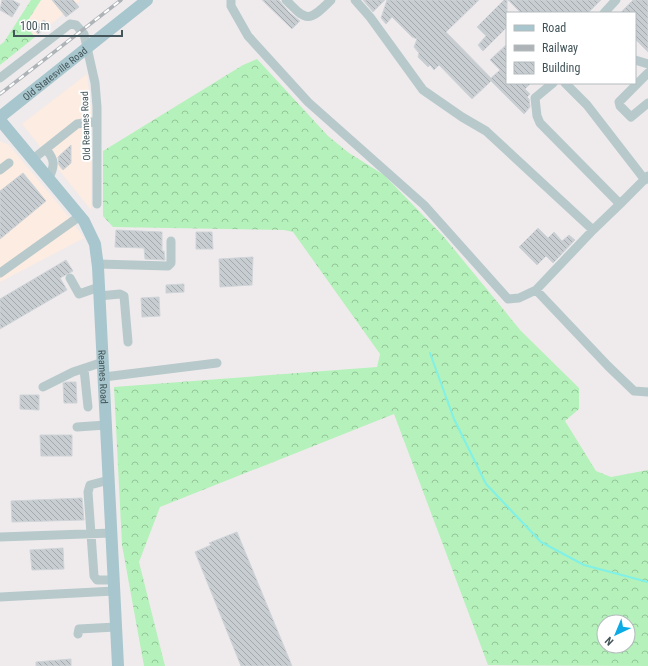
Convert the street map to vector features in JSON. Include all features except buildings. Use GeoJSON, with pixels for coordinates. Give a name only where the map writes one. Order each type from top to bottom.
{"type":"FeatureCollection","features":[{"type":"Feature","properties":{"kind":"main road","name":"Old Statesville Road"},"geometry":{"type":"LineString","coordinates":[[0,116],[148,0]]}},
{"type":"Feature","properties":{"kind":"main road","name":"Reames Road"},"geometry":{"type":"LineString","coordinates":[[0,120],[80,216],[91,233],[98,264],[118,666]]}},
{"type":"Feature","properties":{"kind":"street"},"geometry":{"type":"LineString","coordinates":[[231,0],[231,6],[248,36],[308,102],[424,205],[508,298],[519,298],[536,290],[593,230],[646,178],[567,84]]}},
{"type":"Feature","properties":{"kind":"street"},"geometry":{"type":"LineString","coordinates":[[286,0],[301,15],[310,16],[317,14],[331,0]]}},
{"type":"Feature","properties":{"kind":"street"},"geometry":{"type":"LineString","coordinates":[[355,0],[370,17],[424,90],[462,117],[486,130],[593,230]]}},
{"type":"Feature","properties":{"kind":"street"},"geometry":{"type":"LineString","coordinates":[[605,12],[616,0]]}},
{"type":"Feature","properties":{"kind":"street","name":"Old Reames Road"},"geometry":{"type":"LineString","coordinates":[[0,78],[70,24],[76,25],[84,34],[94,83],[97,121],[97,204]]}},
{"type":"Feature","properties":{"kind":"street"},"geometry":{"type":"LineString","coordinates":[[636,60],[648,64]]}},
{"type":"Feature","properties":{"kind":"street"},"geometry":{"type":"LineString","coordinates":[[648,73],[619,102],[620,106],[631,117],[648,103]]}},
{"type":"Feature","properties":{"kind":"street"},"geometry":{"type":"LineString","coordinates":[[551,84],[535,98],[537,116],[540,123],[620,204]]}},
{"type":"Feature","properties":{"kind":"street"},"geometry":{"type":"LineString","coordinates":[[34,159],[77,124],[97,121]]}},
{"type":"Feature","properties":{"kind":"street"},"geometry":{"type":"LineString","coordinates":[[46,149],[52,157],[54,166],[49,178]]}},
{"type":"Feature","properties":{"kind":"street"},"geometry":{"type":"LineString","coordinates":[[0,170],[9,163]]}},
{"type":"Feature","properties":{"kind":"street"},"geometry":{"type":"LineString","coordinates":[[0,273],[80,216]]}},
{"type":"Feature","properties":{"kind":"street"},"geometry":{"type":"LineString","coordinates":[[98,264],[168,266],[172,263],[172,241]]}},
{"type":"Feature","properties":{"kind":"street"},"geometry":{"type":"LineString","coordinates":[[70,278],[79,294],[99,291],[124,296],[128,342]]}},
{"type":"Feature","properties":{"kind":"street"},"geometry":{"type":"LineString","coordinates":[[536,290],[634,391],[648,392]]}},
{"type":"Feature","properties":{"kind":"street"},"geometry":{"type":"LineString","coordinates":[[43,387],[84,368],[103,362]]}},
{"type":"Feature","properties":{"kind":"street"},"geometry":{"type":"LineString","coordinates":[[104,377],[217,363]]}},
{"type":"Feature","properties":{"kind":"street"},"geometry":{"type":"LineString","coordinates":[[84,368],[88,407]]}},
{"type":"Feature","properties":{"kind":"street"},"geometry":{"type":"LineString","coordinates":[[77,427],[106,425]]}},
{"type":"Feature","properties":{"kind":"street"},"geometry":{"type":"LineString","coordinates":[[109,480],[90,484],[88,492],[94,576],[97,580],[114,585]]}},
{"type":"Feature","properties":{"kind":"street"},"geometry":{"type":"LineString","coordinates":[[0,537],[112,533]]}},
{"type":"Feature","properties":{"kind":"street"},"geometry":{"type":"LineString","coordinates":[[0,597],[114,585]]}},
{"type":"Feature","properties":{"kind":"street"},"geometry":{"type":"LineString","coordinates":[[78,634],[79,629],[116,627]]}},
{"type":"Feature","properties":{"kind":"shaded area"},"geometry":{"type":"Polygon","coordinates":[[[41,0],[81,0],[35,37],[25,25],[41,0]]]}},
{"type":"Feature","properties":{"kind":"shaded area"},"geometry":{"type":"Polygon","coordinates":[[[87,74],[91,109],[91,210],[22,124],[87,74]]]}},
{"type":"Feature","properties":{"kind":"shaded area"},"geometry":{"type":"Polygon","coordinates":[[[0,141],[9,145],[65,212],[84,238],[0,282],[0,141]]]}},
{"type":"Feature","properties":{"kind":"green space"},"geometry":{"type":"Polygon","coordinates":[[[31,0],[41,0],[25,25],[35,37],[0,65],[0,45],[4,42],[31,0]]]}},
{"type":"Feature","properties":{"kind":"green space"},"geometry":{"type":"Polygon","coordinates":[[[257,59],[328,136],[349,153],[384,175],[444,237],[521,331],[579,388],[579,409],[565,421],[596,471],[611,477],[648,470],[648,666],[488,665],[394,414],[160,507],[139,562],[165,666],[144,666],[122,545],[114,387],[377,367],[380,354],[293,232],[284,230],[113,227],[103,216],[103,151],[243,65],[257,59]]]}},
{"type":"Feature","properties":{"kind":"waterway"},"geometry":{"type":"LineString","coordinates":[[430,353],[454,419],[486,484],[541,542],[584,565],[648,582]]}},
{"type":"Feature","properties":{"kind":"railway"},"geometry":{"type":"LineString","coordinates":[[0,94],[121,0]]}}]}
